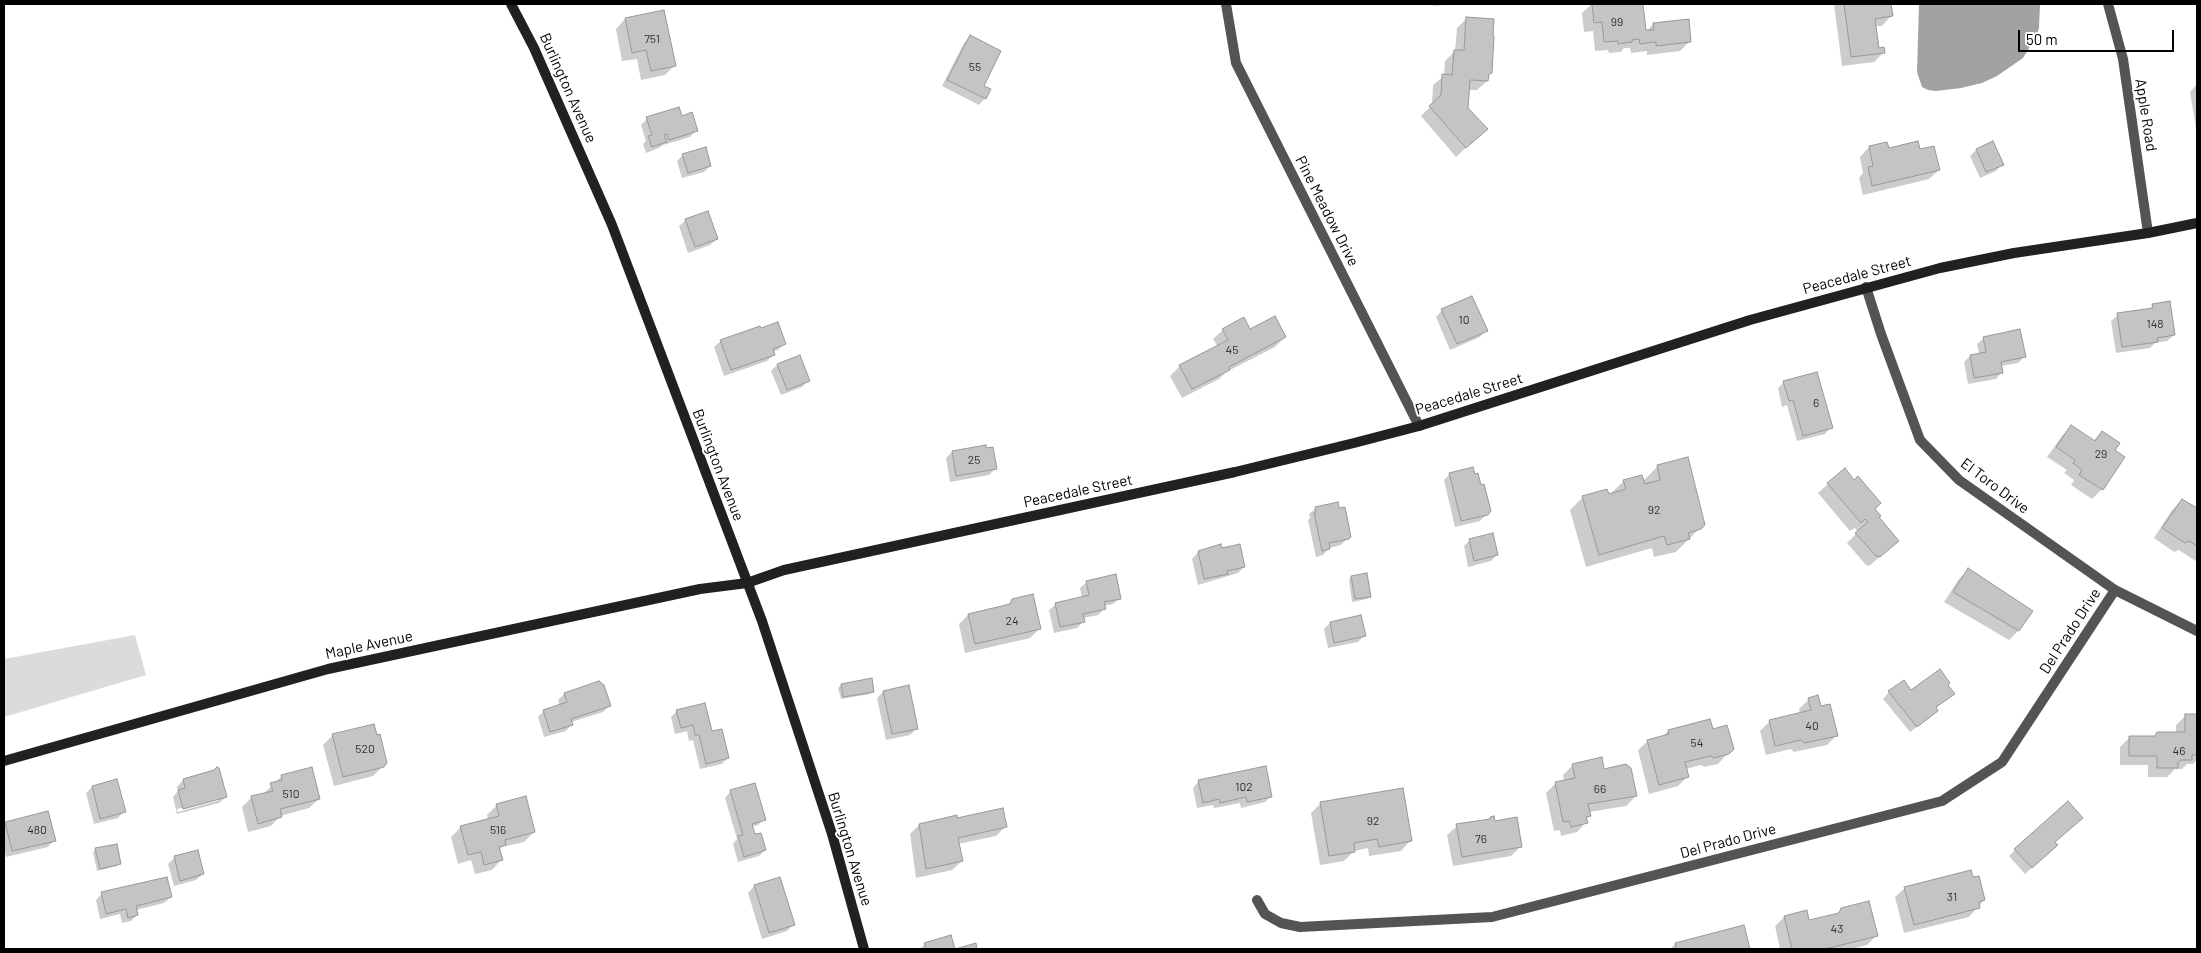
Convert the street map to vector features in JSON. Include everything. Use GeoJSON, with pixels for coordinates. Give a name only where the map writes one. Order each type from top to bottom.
{"type":"FeatureCollection","features":[{"type":"Feature","properties":{"kind":"main road","name":"Burlington Avenue"},"geometry":{"type":"LineString","coordinates":[[511,4],[534,48],[612,225],[762,621],[829,825],[864,949]]}},
{"type":"Feature","properties":{"kind":"main road","name":"Peacedale Street"},"geometry":{"type":"LineString","coordinates":[[747,583],[784,570],[1235,472],[1420,426],[1750,320],[1940,268],[2014,253],[2148,233],[2197,223]]}},
{"type":"Feature","properties":{"kind":"main road","name":"Maple Avenue"},"geometry":{"type":"LineString","coordinates":[[4,761],[328,669],[690,591],[747,583]]}},
{"type":"Feature","properties":{"kind":"street","name":"Pine Meadow Drive"},"geometry":{"type":"LineString","coordinates":[[1226,4],[1236,63],[1400,390],[1420,426]]}},
{"type":"Feature","properties":{"kind":"street","name":"Apple Road"},"geometry":{"type":"LineString","coordinates":[[2108,4],[2123,59],[2148,233]]}},
{"type":"Feature","properties":{"kind":"street","name":"El Toro Drive"},"geometry":{"type":"LineString","coordinates":[[1866,287],[1880,334],[1920,440],[1959,480],[2115,590],[2197,631]]}},
{"type":"Feature","properties":{"kind":"street","name":"Del Prado Drive"},"geometry":{"type":"LineString","coordinates":[[1257,900],[1266,914],[1281,923],[1300,927],[1492,918],[1942,801],[2002,762],[2115,590]]}},
{"type":"Feature","properties":{"kind":"shaded area"},"geometry":{"type":"Polygon","coordinates":[[[1919,4],[2040,4],[2039,28],[2037,35],[2023,58],[1997,76],[1982,83],[1961,88],[1928,90],[1922,87],[1917,72],[1919,4]]]}},
{"type":"Feature","properties":{"kind":"shaded area"},"geometry":{"type":"Polygon","coordinates":[[[135,635],[146,675],[4,717],[4,659],[135,635]]]}},
{"type":"Feature","properties":{"kind":"building"},"geometry":{"type":"Polygon","coordinates":[[[1592,4],[1643,4],[1646,30],[1654,30],[1653,23],[1689,19],[1691,42],[1656,46],[1656,42],[1640,44],[1639,39],[1618,44],[1618,41],[1604,42],[1602,22],[1594,23],[1592,4]]]}},
{"type":"Feature","properties":{"kind":"building"},"geometry":{"type":"Polygon","coordinates":[[[1844,4],[1891,4],[1893,16],[1875,19],[1879,48],[1884,47],[1885,53],[1851,57],[1844,4]]]}},
{"type":"Feature","properties":{"kind":"building"},"geometry":{"type":"Polygon","coordinates":[[[664,10],[676,66],[651,71],[646,50],[632,53],[625,18],[664,10]]]}},
{"type":"Feature","properties":{"kind":"building"},"geometry":{"type":"Polygon","coordinates":[[[1466,17],[1494,19],[1494,36],[1492,73],[1489,74],[1488,81],[1470,80],[1468,108],[1488,129],[1466,148],[1429,106],[1441,95],[1442,74],[1452,75],[1454,50],[1464,50],[1466,17]]]}},
{"type":"Feature","properties":{"kind":"building"},"geometry":{"type":"Polygon","coordinates":[[[970,35],[1001,51],[984,86],[991,89],[986,99],[947,80],[970,35]]]}},
{"type":"Feature","properties":{"kind":"building"},"geometry":{"type":"Polygon","coordinates":[[[679,107],[682,116],[692,112],[698,131],[669,140],[667,134],[664,135],[667,142],[652,147],[648,136],[652,135],[646,117],[679,107]]]}},
{"type":"Feature","properties":{"kind":"building"},"geometry":{"type":"Polygon","coordinates":[[[1918,141],[1920,149],[1934,146],[1940,170],[1872,186],[1868,167],[1873,166],[1869,146],[1887,142],[1889,148],[1918,141]]]}},
{"type":"Feature","properties":{"kind":"building"},"geometry":{"type":"Polygon","coordinates":[[[1993,141],[2004,165],[1986,172],[1976,149],[1993,141]]]}},
{"type":"Feature","properties":{"kind":"building"},"geometry":{"type":"Polygon","coordinates":[[[706,147],[711,166],[688,173],[682,154],[706,147]]]}},
{"type":"Feature","properties":{"kind":"building"},"geometry":{"type":"Polygon","coordinates":[[[708,211],[718,239],[695,247],[685,219],[708,211]]]}},
{"type":"Feature","properties":{"kind":"building"},"geometry":{"type":"Polygon","coordinates":[[[1472,296],[1488,331],[1457,344],[1441,309],[1472,296]]]}},
{"type":"Feature","properties":{"kind":"building"},"geometry":{"type":"Polygon","coordinates":[[[2170,301],[2175,335],[2157,338],[2158,342],[2122,347],[2117,313],[2153,308],[2152,304],[2170,301]]]}},
{"type":"Feature","properties":{"kind":"building"},"geometry":{"type":"Polygon","coordinates":[[[1275,316],[1286,337],[1229,367],[1230,370],[1192,389],[1179,365],[1228,340],[1222,329],[1244,317],[1250,329],[1275,316]]]}},
{"type":"Feature","properties":{"kind":"building"},"geometry":{"type":"Polygon","coordinates":[[[778,322],[786,344],[773,349],[775,355],[731,370],[720,340],[760,326],[761,328],[778,322]]]}},
{"type":"Feature","properties":{"kind":"building"},"geometry":{"type":"Polygon","coordinates":[[[2020,329],[2026,357],[2001,362],[2003,373],[1974,378],[1970,355],[1986,352],[1983,337],[2020,329]]]}},
{"type":"Feature","properties":{"kind":"building"},"geometry":{"type":"Polygon","coordinates":[[[800,355],[810,381],[787,390],[777,364],[800,355]]]}},
{"type":"Feature","properties":{"kind":"building"},"geometry":{"type":"Polygon","coordinates":[[[1817,372],[1833,428],[1803,436],[1793,400],[1789,401],[1783,381],[1817,372]]]}},
{"type":"Feature","properties":{"kind":"building"},"geometry":{"type":"Polygon","coordinates":[[[2071,425],[2095,441],[2102,431],[2120,443],[2115,450],[2125,457],[2103,490],[2079,475],[2082,470],[2073,463],[2075,460],[2056,447],[2071,425]]]}},
{"type":"Feature","properties":{"kind":"building"},"geometry":{"type":"Polygon","coordinates":[[[986,445],[986,448],[993,447],[997,469],[956,476],[952,451],[986,445]]]}},
{"type":"Feature","properties":{"kind":"building"},"geometry":{"type":"Polygon","coordinates":[[[1688,457],[1705,525],[1701,529],[1688,533],[1690,539],[1667,545],[1664,536],[1599,555],[1582,496],[1607,489],[1609,494],[1626,489],[1623,480],[1642,475],[1645,484],[1660,480],[1657,465],[1688,457]]]}},
{"type":"Feature","properties":{"kind":"building"},"geometry":{"type":"Polygon","coordinates":[[[1473,467],[1475,474],[1478,473],[1481,485],[1484,484],[1491,511],[1488,515],[1461,521],[1449,473],[1473,467]]]}},
{"type":"Feature","properties":{"kind":"building"},"geometry":{"type":"Polygon","coordinates":[[[1845,468],[1854,480],[1858,476],[1881,503],[1875,509],[1881,516],[1879,517],[1899,541],[1880,557],[1876,556],[1855,533],[1868,522],[1865,519],[1861,523],[1827,483],[1845,468]]]}},
{"type":"Feature","properties":{"kind":"building"},"geometry":{"type":"Polygon","coordinates":[[[2182,499],[2197,508],[2197,546],[2189,541],[2185,543],[2162,528],[2182,499]]]}},
{"type":"Feature","properties":{"kind":"building"},"geometry":{"type":"Polygon","coordinates":[[[1338,502],[1339,508],[1345,507],[1351,537],[1329,543],[1330,549],[1322,551],[1314,513],[1316,512],[1315,507],[1338,502]]]}},
{"type":"Feature","properties":{"kind":"building"},"geometry":{"type":"Polygon","coordinates":[[[1493,533],[1498,555],[1474,561],[1469,539],[1493,533]]]}},
{"type":"Feature","properties":{"kind":"building"},"geometry":{"type":"Polygon","coordinates":[[[1221,544],[1222,548],[1240,544],[1245,567],[1227,571],[1228,574],[1204,579],[1198,551],[1221,544]]]}},
{"type":"Feature","properties":{"kind":"building"},"geometry":{"type":"Polygon","coordinates":[[[1968,568],[2033,611],[2019,631],[1953,592],[1968,568]]]}},
{"type":"Feature","properties":{"kind":"building"},"geometry":{"type":"Polygon","coordinates":[[[1367,573],[1371,597],[1355,599],[1351,576],[1367,573]]]}},
{"type":"Feature","properties":{"kind":"building"},"geometry":{"type":"Polygon","coordinates":[[[1116,574],[1121,599],[1104,602],[1106,609],[1083,614],[1085,622],[1060,627],[1055,603],[1089,595],[1086,581],[1116,574]]]}},
{"type":"Feature","properties":{"kind":"building"},"geometry":{"type":"Polygon","coordinates":[[[1033,594],[1041,629],[975,644],[968,614],[1010,604],[1012,599],[1033,594]]]}},
{"type":"Feature","properties":{"kind":"building"},"geometry":{"type":"Polygon","coordinates":[[[1361,615],[1366,636],[1334,643],[1330,622],[1361,615]]]}},
{"type":"Feature","properties":{"kind":"building"},"geometry":{"type":"Polygon","coordinates":[[[1940,669],[1955,694],[1936,707],[1938,711],[1917,727],[1888,691],[1904,680],[1911,690],[1940,669]]]}},
{"type":"Feature","properties":{"kind":"building"},"geometry":{"type":"Polygon","coordinates":[[[872,678],[874,692],[843,697],[841,684],[872,678]]]}},
{"type":"Feature","properties":{"kind":"building"},"geometry":{"type":"Polygon","coordinates":[[[599,681],[604,685],[611,706],[571,719],[573,725],[550,732],[543,710],[567,702],[564,693],[599,681]]]}},
{"type":"Feature","properties":{"kind":"building"},"geometry":{"type":"Polygon","coordinates":[[[909,685],[918,729],[892,734],[883,691],[909,685]]]}},
{"type":"Feature","properties":{"kind":"building"},"geometry":{"type":"Polygon","coordinates":[[[1818,695],[1821,706],[1830,704],[1838,736],[1804,743],[1801,740],[1775,746],[1769,720],[1811,710],[1808,698],[1818,695]]]}},
{"type":"Feature","properties":{"kind":"building"},"geometry":{"type":"Polygon","coordinates":[[[705,703],[712,731],[722,729],[729,758],[706,764],[699,735],[695,735],[693,725],[681,728],[676,710],[705,703]]]}},
{"type":"Feature","properties":{"kind":"building"},"geometry":{"type":"Polygon","coordinates":[[[2185,714],[2197,714],[2197,755],[2192,755],[2192,760],[2181,760],[2178,762],[2178,768],[2157,768],[2157,756],[2129,756],[2129,736],[2155,736],[2157,732],[2185,732],[2185,714]]]}},
{"type":"Feature","properties":{"kind":"building"},"geometry":{"type":"Polygon","coordinates":[[[1710,719],[1713,729],[1727,725],[1734,749],[1729,754],[1714,758],[1711,756],[1685,762],[1689,777],[1659,785],[1647,740],[1669,734],[1668,730],[1710,719]]]}},
{"type":"Feature","properties":{"kind":"building"},"geometry":{"type":"Polygon","coordinates":[[[374,724],[377,735],[380,734],[387,763],[384,767],[343,777],[332,734],[374,724]]]}},
{"type":"Feature","properties":{"kind":"building"},"geometry":{"type":"Polygon","coordinates":[[[1602,757],[1604,769],[1626,764],[1631,768],[1637,796],[1588,804],[1591,816],[1586,817],[1588,823],[1571,827],[1569,821],[1563,822],[1555,782],[1575,778],[1572,764],[1602,757]]]}},
{"type":"Feature","properties":{"kind":"building"},"geometry":{"type":"Polygon","coordinates":[[[1266,766],[1272,797],[1247,802],[1246,797],[1220,803],[1219,799],[1203,803],[1198,780],[1266,766]]]}},
{"type":"Feature","properties":{"kind":"building"},"geometry":{"type":"Polygon","coordinates":[[[217,767],[219,768],[227,797],[183,809],[178,790],[185,788],[183,779],[214,770],[217,767]]]}},
{"type":"Feature","properties":{"kind":"building"},"geometry":{"type":"Polygon","coordinates":[[[312,767],[320,799],[280,809],[282,817],[258,824],[251,796],[273,791],[270,783],[282,780],[281,775],[312,767]]]}},
{"type":"Feature","properties":{"kind":"building"},"geometry":{"type":"Polygon","coordinates":[[[117,779],[126,812],[100,819],[92,786],[117,779]]]}},
{"type":"Feature","properties":{"kind":"building"},"geometry":{"type":"Polygon","coordinates":[[[755,783],[766,820],[752,824],[755,834],[761,833],[766,850],[744,857],[738,836],[743,835],[730,790],[755,783]]]}},
{"type":"Feature","properties":{"kind":"building"},"geometry":{"type":"Polygon","coordinates":[[[1403,788],[1412,841],[1379,847],[1377,839],[1354,843],[1355,852],[1329,856],[1320,802],[1403,788]]]}},
{"type":"Feature","properties":{"kind":"building"},"geometry":{"type":"Polygon","coordinates":[[[526,796],[535,832],[505,840],[506,845],[499,847],[503,860],[484,865],[481,852],[468,855],[460,826],[499,816],[496,804],[526,796]]]}},
{"type":"Feature","properties":{"kind":"building"},"geometry":{"type":"Polygon","coordinates":[[[2068,801],[2083,818],[2055,842],[2058,845],[2032,868],[2014,849],[2068,801]]]}},
{"type":"Feature","properties":{"kind":"building"},"geometry":{"type":"Polygon","coordinates":[[[1003,808],[1007,827],[958,838],[963,861],[926,869],[919,824],[957,815],[957,818],[1003,808]]]}},
{"type":"Feature","properties":{"kind":"building"},"geometry":{"type":"Polygon","coordinates":[[[48,811],[56,841],[12,851],[5,822],[48,811]]]}},
{"type":"Feature","properties":{"kind":"building"},"geometry":{"type":"Polygon","coordinates":[[[1494,816],[1495,821],[1517,817],[1522,847],[1462,857],[1456,824],[1490,819],[1490,817],[1494,816]]]}},
{"type":"Feature","properties":{"kind":"building"},"geometry":{"type":"Polygon","coordinates":[[[117,844],[121,864],[100,869],[95,848],[117,844]]]}},
{"type":"Feature","properties":{"kind":"building"},"geometry":{"type":"Polygon","coordinates":[[[198,850],[204,874],[180,881],[174,856],[198,850]]]}},
{"type":"Feature","properties":{"kind":"building"},"geometry":{"type":"Polygon","coordinates":[[[1971,870],[1973,877],[1979,876],[1985,900],[1979,902],[1980,908],[1914,925],[1904,887],[1971,870]]]}},
{"type":"Feature","properties":{"kind":"building"},"geometry":{"type":"Polygon","coordinates":[[[167,877],[172,897],[136,906],[138,915],[128,918],[126,909],[106,914],[101,892],[167,877]]]}},
{"type":"Feature","properties":{"kind":"building"},"geometry":{"type":"Polygon","coordinates":[[[780,877],[795,925],[769,933],[754,885],[780,877]]]}},
{"type":"Feature","properties":{"kind":"building"},"geometry":{"type":"Polygon","coordinates":[[[1869,901],[1878,936],[1825,949],[1792,949],[1784,916],[1807,910],[1809,920],[1839,913],[1841,908],[1869,901]]]}},
{"type":"Feature","properties":{"kind":"building"},"geometry":{"type":"Polygon","coordinates":[[[1744,925],[1750,949],[1676,949],[1675,943],[1744,925]]]}},
{"type":"Feature","properties":{"kind":"building"},"geometry":{"type":"Polygon","coordinates":[[[951,935],[955,949],[926,949],[924,943],[951,935]]]}},
{"type":"Feature","properties":{"kind":"building"},"geometry":{"type":"Polygon","coordinates":[[[976,943],[977,949],[955,949],[976,943]]]}}]}
